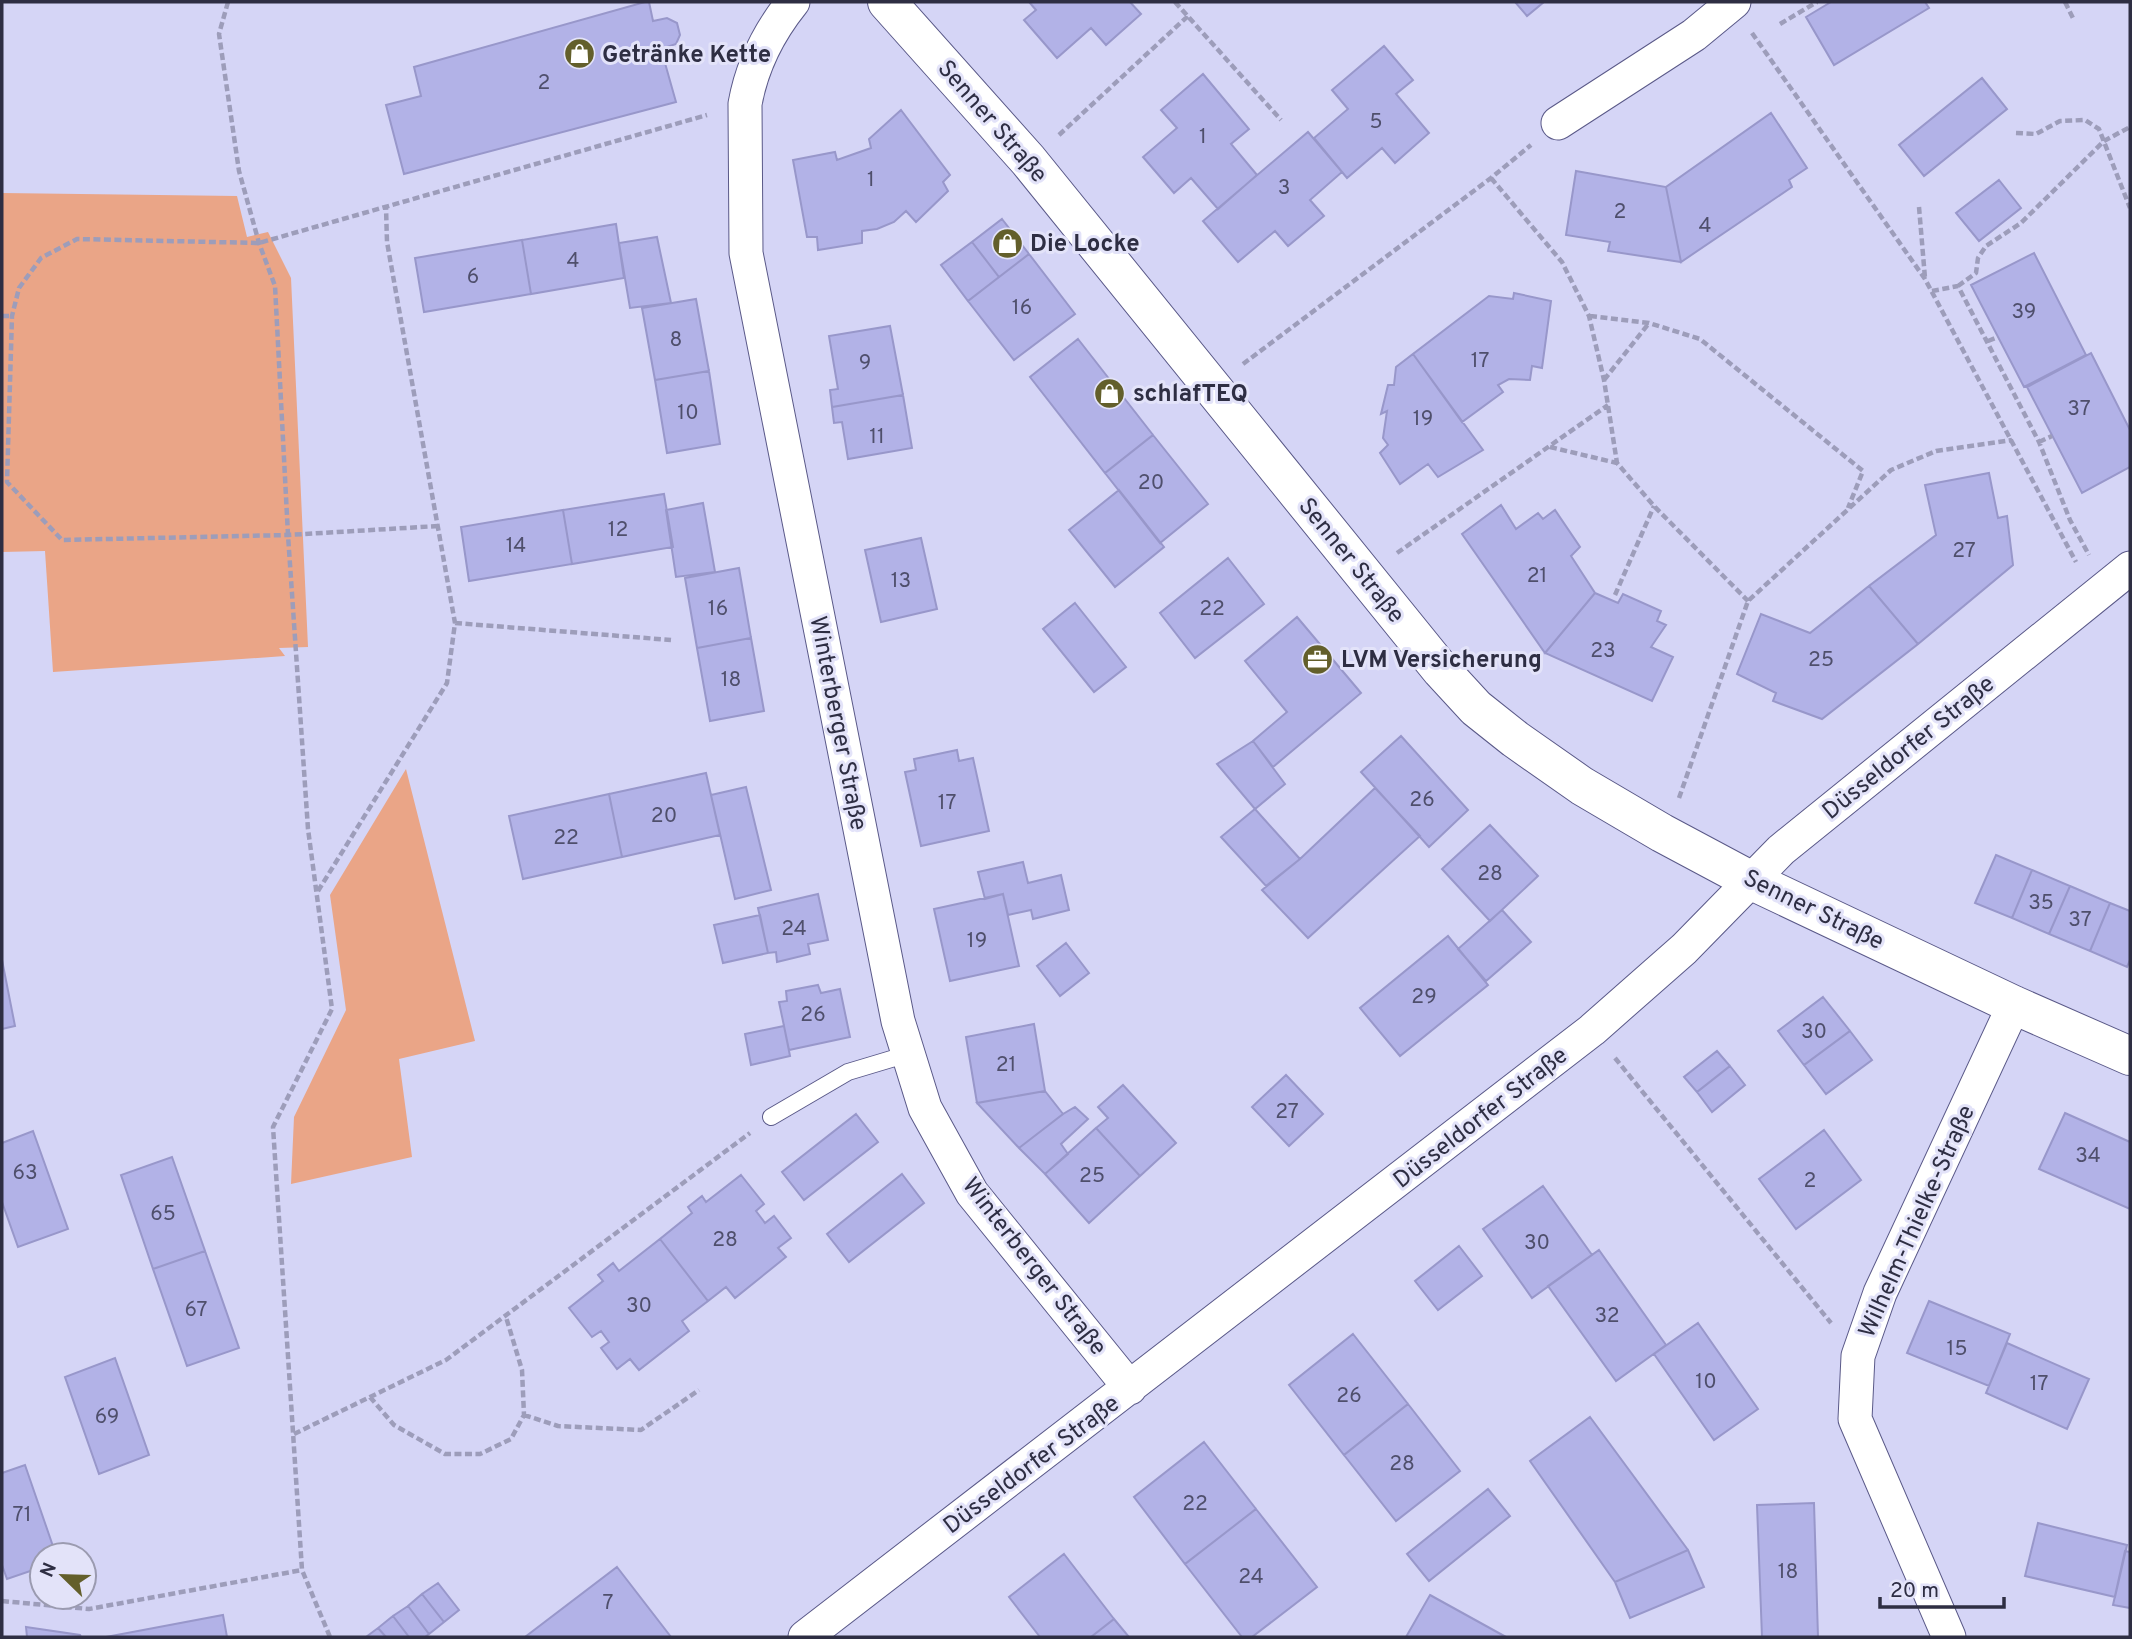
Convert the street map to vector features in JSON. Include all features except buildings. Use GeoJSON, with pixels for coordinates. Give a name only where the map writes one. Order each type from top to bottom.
{"type":"FeatureCollection","features":[{"type":"Feature","properties":{"kind":"street","name":"Winterberger Straße"},"geometry":{"type":"LineString","coordinates":[[793,2],[772,28],[749,81],[745,104],[746,253],[898,1021],[925,1108],[972,1193],[1130,1388]]}},
{"type":"Feature","properties":{"kind":"street","name":"Senner Straße"},"geometry":{"type":"LineString","coordinates":[[887,2],[1028,160],[1441,670],[1476,708],[1514,739],[1582,786],[1750,880],[2014,1005],[2130,1056]]}},
{"type":"Feature","properties":{"kind":"street"},"geometry":{"type":"LineString","coordinates":[[1558,123],[1693,35],[1733,3]]}},
{"type":"Feature","properties":{"kind":"street","name":"Düsseldorfer Straße"},"geometry":{"type":"LineString","coordinates":[[805,1637],[1592,1030],[1684,949],[1781,850],[2130,568]]}},
{"type":"Feature","properties":{"kind":"street","name":"Wilhelm-Thielke-Straße"},"geometry":{"type":"LineString","coordinates":[[1949,1637],[1855,1419],[1858,1356],[1880,1293],[2014,1005]]}},
{"type":"Feature","properties":{"kind":"lane"},"geometry":{"type":"LineString","coordinates":[[771,1117],[848,1072],[908,1054]]}},
{"type":"Feature","properties":{"kind":"path"},"geometry":{"type":"LineString","coordinates":[[228,2],[219,34],[239,171],[275,286],[288,535],[308,829],[332,1009],[273,1127],[302,1570],[330,1637]]}},
{"type":"Feature","properties":{"kind":"path"},"geometry":{"type":"LineString","coordinates":[[1175,2],[1281,120]]}},
{"type":"Feature","properties":{"kind":"path"},"geometry":{"type":"LineString","coordinates":[[1780,24],[1817,2]]}},
{"type":"Feature","properties":{"kind":"path"},"geometry":{"type":"LineString","coordinates":[[2064,2],[2074,20]]}},
{"type":"Feature","properties":{"kind":"path"},"geometry":{"type":"LineString","coordinates":[[1733,3],[1925,279],[2067,544]]}},
{"type":"Feature","properties":{"kind":"path"},"geometry":{"type":"LineString","coordinates":[[1050,143],[1188,16]]}},
{"type":"Feature","properties":{"kind":"path"},"geometry":{"type":"LineString","coordinates":[[438,526],[288,535],[62,540],[7,482],[12,316],[19,288],[41,258],[77,239],[260,243],[745,104]]}},
{"type":"Feature","properties":{"kind":"path"},"geometry":{"type":"LineString","coordinates":[[2017,133],[2036,134],[2060,121],[2085,120],[2099,129],[2130,208]]}},
{"type":"Feature","properties":{"kind":"path"},"geometry":{"type":"LineString","coordinates":[[1239,367],[1491,178],[1558,123]]}},
{"type":"Feature","properties":{"kind":"path"},"geometry":{"type":"LineString","coordinates":[[1932,291],[1958,286],[1976,273],[1978,258],[1986,246],[2021,223],[2104,141],[2130,127]]}},
{"type":"Feature","properties":{"kind":"path"},"geometry":{"type":"LineString","coordinates":[[1491,178],[1562,262],[1589,316],[1604,380],[1617,463],[1654,506],[1748,601]]}},
{"type":"Feature","properties":{"kind":"path"},"geometry":{"type":"LineString","coordinates":[[317,893],[447,683],[455,623],[387,242],[386,207]]}},
{"type":"Feature","properties":{"kind":"path"},"geometry":{"type":"LineString","coordinates":[[1919,207],[1925,279]]}},
{"type":"Feature","properties":{"kind":"path"},"geometry":{"type":"LineString","coordinates":[[1958,286],[1989,341],[2039,442],[2070,520],[2080,536]]}},
{"type":"Feature","properties":{"kind":"path"},"geometry":{"type":"LineString","coordinates":[[2,316],[12,316]]}},
{"type":"Feature","properties":{"kind":"path"},"geometry":{"type":"LineString","coordinates":[[1589,316],[1649,323],[1700,339],[1863,471],[1847,512]]}},
{"type":"Feature","properties":{"kind":"path"},"geometry":{"type":"LineString","coordinates":[[1604,380],[1649,323]]}},
{"type":"Feature","properties":{"kind":"path"},"geometry":{"type":"LineString","coordinates":[[1989,341],[1998,337]]}},
{"type":"Feature","properties":{"kind":"path"},"geometry":{"type":"LineString","coordinates":[[1392,556],[1608,405]]}},
{"type":"Feature","properties":{"kind":"path"},"geometry":{"type":"LineString","coordinates":[[2039,442],[2052,436]]}},
{"type":"Feature","properties":{"kind":"path"},"geometry":{"type":"LineString","coordinates":[[1678,800],[1748,601],[1891,470],[1936,451],[2011,440]]}},
{"type":"Feature","properties":{"kind":"path"},"geometry":{"type":"LineString","coordinates":[[1549,447],[1617,463]]}},
{"type":"Feature","properties":{"kind":"path"},"geometry":{"type":"LineString","coordinates":[[1615,594],[1654,506]]}},
{"type":"Feature","properties":{"kind":"path"},"geometry":{"type":"LineString","coordinates":[[455,623],[670,640]]}},
{"type":"Feature","properties":{"kind":"path"},"geometry":{"type":"LineString","coordinates":[[1592,1030],[1858,1356]]}},
{"type":"Feature","properties":{"kind":"path"},"geometry":{"type":"LineString","coordinates":[[294,1434],[446,1360],[771,1117]]}},
{"type":"Feature","properties":{"kind":"path"},"geometry":{"type":"LineString","coordinates":[[370,1397],[394,1424],[445,1454],[480,1454],[511,1439],[524,1415],[522,1370],[506,1317]]}},
{"type":"Feature","properties":{"kind":"path"},"geometry":{"type":"LineString","coordinates":[[524,1415],[558,1426],[641,1430],[699,1390]]}},
{"type":"Feature","properties":{"kind":"path"},"geometry":{"type":"LineString","coordinates":[[2,1601],[89,1609],[302,1570]]}},
{"type":"Feature","properties":{"kind":"shaded area"},"geometry":{"type":"Polygon","coordinates":[[[2,193],[237,196],[247,237],[268,232],[291,278],[308,647],[279,648],[285,656],[53,672],[45,551],[2,552],[2,193]]]}},
{"type":"Feature","properties":{"kind":"shaded area"},"geometry":{"type":"Polygon","coordinates":[[[406,769],[475,1041],[399,1059],[412,1157],[291,1184],[294,1117],[346,1010],[330,895],[406,769]]]}},
{"type":"Feature","properties":{"kind":"place","name":"Getränke Kette"},"geometry":{"type":"Point","coordinates":[579,54]}},
{"type":"Feature","properties":{"kind":"place","name":"Die Locke"},"geometry":{"type":"Point","coordinates":[1007,243]}},
{"type":"Feature","properties":{"kind":"place","name":"schlafTEQ"},"geometry":{"type":"Point","coordinates":[1110,393]}},
{"type":"Feature","properties":{"kind":"place","name":"LVM Versicherung"},"geometry":{"type":"Point","coordinates":[1318,659]}}]}
